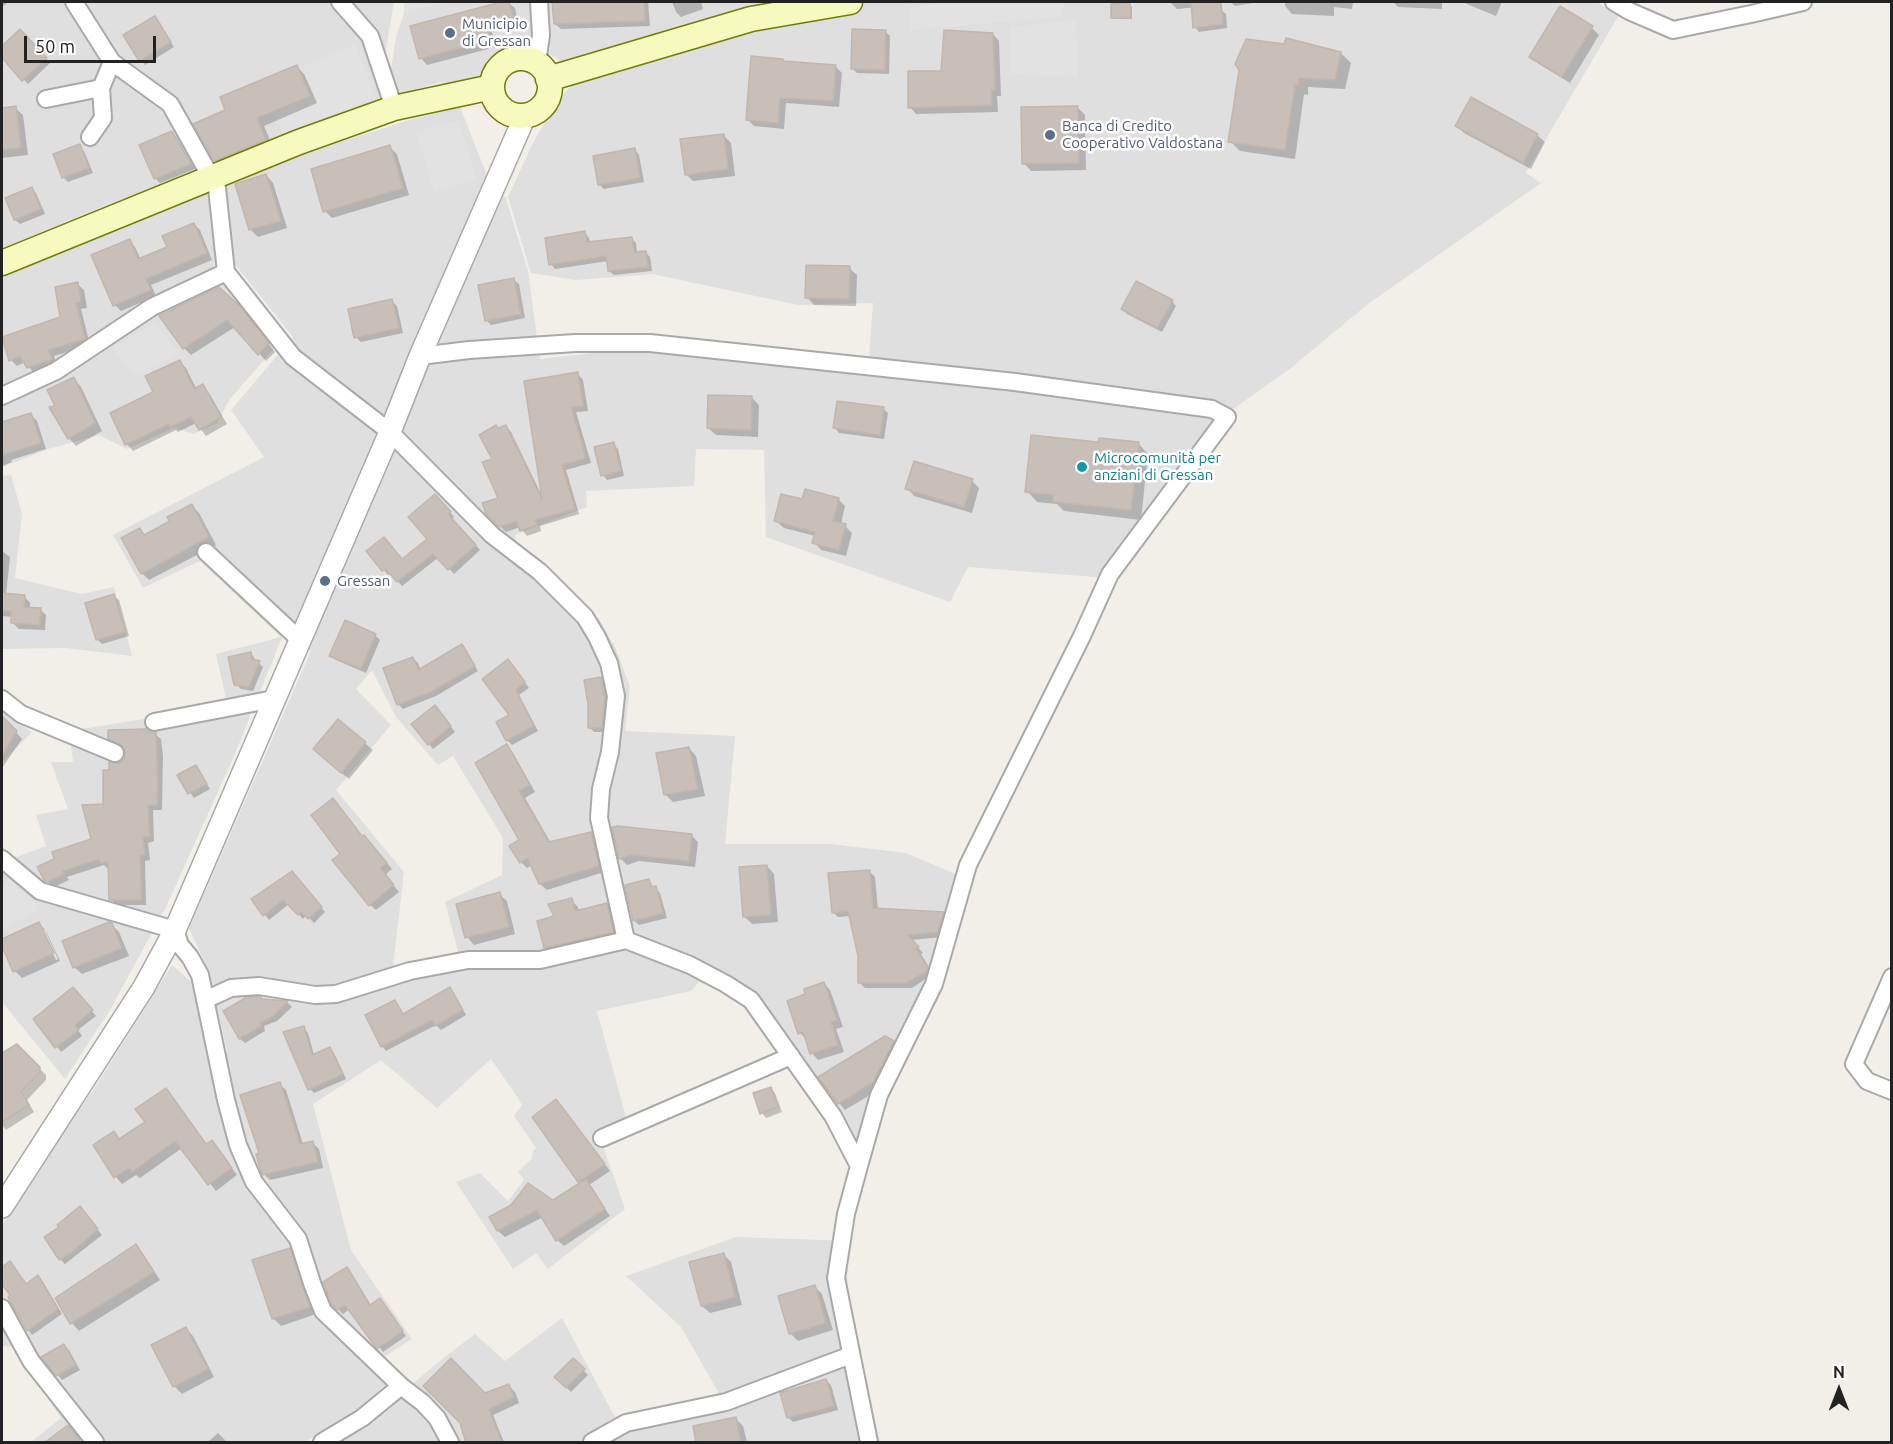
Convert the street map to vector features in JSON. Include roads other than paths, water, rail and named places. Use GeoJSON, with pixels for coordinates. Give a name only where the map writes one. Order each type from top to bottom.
{"type":"FeatureCollection","features":[{"type":"Feature","properties":{"kind":"main road"},"geometry":{"type":"LineString","coordinates":[[543,71],[751,19],[827,3],[850,2]]}},
{"type":"Feature","properties":{"kind":"main road"},"geometry":{"type":"LineString","coordinates":[[524,59],[543,71],[550,90],[544,104],[532,114],[525,116],[510,114],[502,109],[494,98],[492,87],[496,72],[504,64],[524,59]]}},
{"type":"Feature","properties":{"kind":"main road"},"geometry":{"type":"LineString","coordinates":[[2,263],[299,141],[394,108],[492,87]]}},
{"type":"Feature","properties":{"kind":"street"},"geometry":{"type":"LineString","coordinates":[[74,2],[112,62],[170,104],[217,188],[226,272],[293,357],[390,432],[492,535],[540,572],[585,617],[609,663],[616,696],[610,752],[601,789],[599,818],[626,940]]}},
{"type":"Feature","properties":{"kind":"street"},"geometry":{"type":"LineString","coordinates":[[340,2],[370,36],[394,108]]}},
{"type":"Feature","properties":{"kind":"street"},"geometry":{"type":"LineString","coordinates":[[539,2],[543,71]]}},
{"type":"Feature","properties":{"kind":"street"},"geometry":{"type":"LineString","coordinates":[[1614,2],[1673,30],[1803,2]]}},
{"type":"Feature","properties":{"kind":"street"},"geometry":{"type":"LineString","coordinates":[[90,136],[103,118],[101,88],[112,62]]}},
{"type":"Feature","properties":{"kind":"street"},"geometry":{"type":"LineString","coordinates":[[46,99],[101,88]]}},
{"type":"Feature","properties":{"kind":"street"},"geometry":{"type":"LineString","coordinates":[[2,1207],[144,987],[175,930],[525,116]]}},
{"type":"Feature","properties":{"kind":"street"},"geometry":{"type":"LineString","coordinates":[[2,396],[56,371],[152,307],[226,272]]}},
{"type":"Feature","properties":{"kind":"street"},"geometry":{"type":"LineString","coordinates":[[420,356],[469,350],[575,344],[650,344],[1015,382],[1212,409],[1227,417],[1110,573],[1082,636],[968,865],[934,984],[879,1095],[846,1214],[837,1278],[869,1443]]}},
{"type":"Feature","properties":{"kind":"street"},"geometry":{"type":"LineString","coordinates":[[206,552],[300,640]]}},
{"type":"Feature","properties":{"kind":"street"},"geometry":{"type":"LineString","coordinates":[[2,699],[21,714],[115,753]]}},
{"type":"Feature","properties":{"kind":"street"},"geometry":{"type":"LineString","coordinates":[[154,722],[274,699]]}},
{"type":"Feature","properties":{"kind":"street"},"geometry":{"type":"LineString","coordinates":[[2,859],[40,891],[175,930]]}},
{"type":"Feature","properties":{"kind":"street"},"geometry":{"type":"LineString","coordinates":[[175,930],[180,945],[200,975],[226,1100],[238,1145],[254,1182],[298,1239],[323,1311],[423,1403],[437,1418],[450,1443]]}},
{"type":"Feature","properties":{"kind":"street"},"geometry":{"type":"LineString","coordinates":[[205,1000],[231,988],[259,986],[315,995],[336,994],[410,971],[468,960],[540,960],[626,940],[690,965],[751,1000],[833,1116],[859,1166]]}},
{"type":"Feature","properties":{"kind":"street"},"geometry":{"type":"LineString","coordinates":[[1892,977],[1854,1064],[1867,1080],[1892,1091]]}},
{"type":"Feature","properties":{"kind":"street"},"geometry":{"type":"LineString","coordinates":[[602,1138],[791,1056]]}},
{"type":"Feature","properties":{"kind":"street"},"geometry":{"type":"LineString","coordinates":[[2,1308],[31,1361],[95,1443]]}},
{"type":"Feature","properties":{"kind":"street"},"geometry":{"type":"LineString","coordinates":[[592,1443],[626,1423],[726,1402],[851,1355]]}},
{"type":"Feature","properties":{"kind":"street"},"geometry":{"type":"LineString","coordinates":[[322,1443],[362,1418],[402,1386]]}},
{"type":"Feature","properties":{"kind":"place","name":"Municipio di Gressan"},"geometry":{"type":"Point","coordinates":[450,33]}},
{"type":"Feature","properties":{"kind":"place","name":"Banca di Credito Cooperativo Valdostana"},"geometry":{"type":"Point","coordinates":[1050,135]}},
{"type":"Feature","properties":{"kind":"place","name":"Microcomunità per anziani di Gressan"},"geometry":{"type":"Point","coordinates":[1082,467]}},
{"type":"Feature","properties":{"kind":"place","name":"Gressan"},"geometry":{"type":"Point","coordinates":[325,581]}}]}
